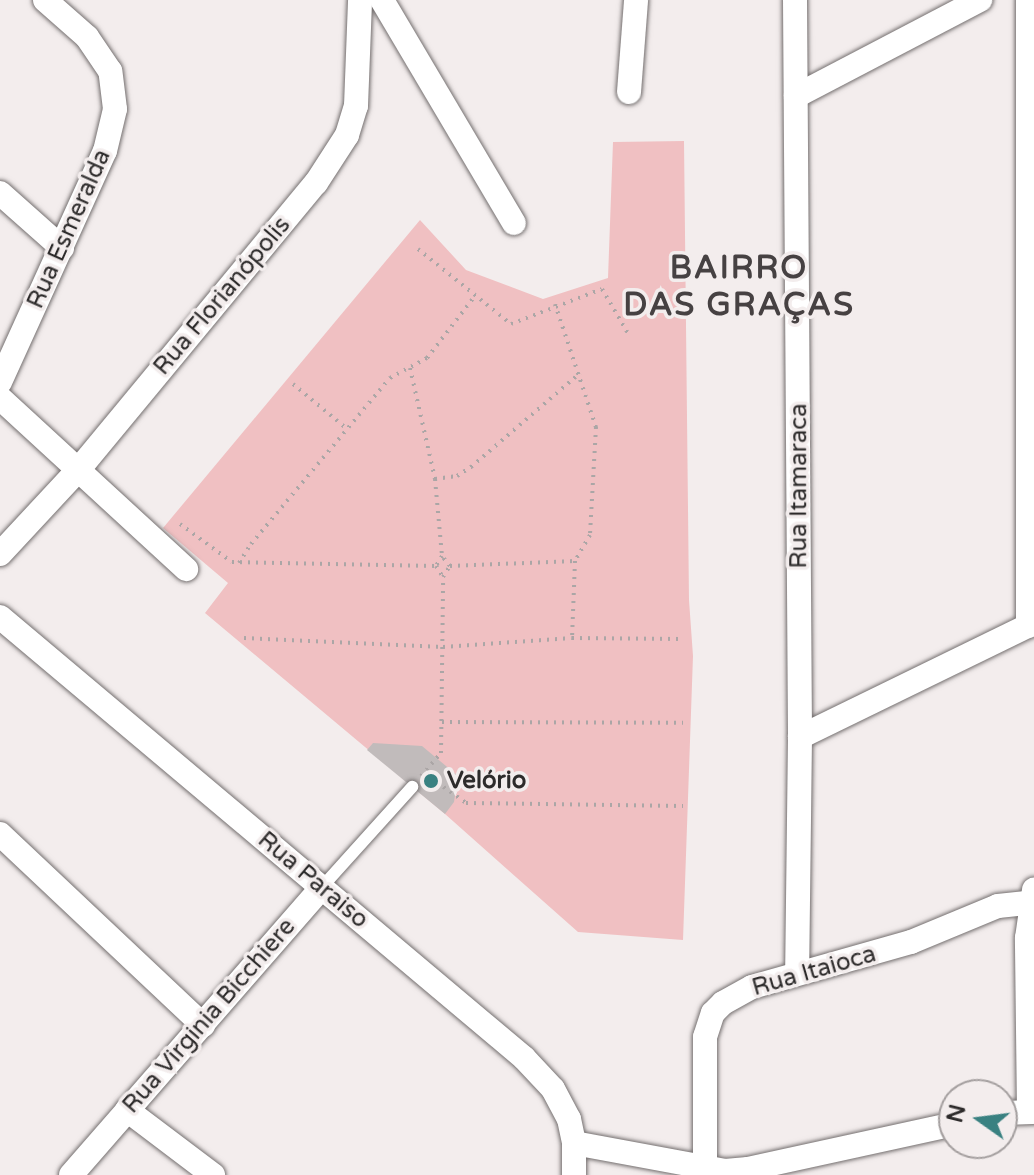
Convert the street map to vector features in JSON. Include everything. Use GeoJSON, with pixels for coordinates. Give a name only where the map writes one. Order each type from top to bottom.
{"type":"FeatureCollection","features":[{"type":"Feature","properties":{"kind":"street","name":"Rua Esmeralda"},"geometry":{"type":"LineString","coordinates":[[0,382],[105,151],[115,109],[110,71],[87,37],[45,0]]}},
{"type":"Feature","properties":{"kind":"street","name":"Rua Florianópolis"},"geometry":{"type":"LineString","coordinates":[[0,554],[79,469],[316,183],[347,135],[356,106],[360,0]]}},
{"type":"Feature","properties":{"kind":"street"},"geometry":{"type":"LineString","coordinates":[[382,0],[514,223]]}},
{"type":"Feature","properties":{"kind":"street"},"geometry":{"type":"LineString","coordinates":[[629,92],[636,0]]}},
{"type":"Feature","properties":{"kind":"street","name":"Rua Itamaraca"},"geometry":{"type":"LineString","coordinates":[[795,0],[800,737],[797,972]]}},
{"type":"Feature","properties":{"kind":"street"},"geometry":{"type":"LineString","coordinates":[[796,96],[980,0]]}},
{"type":"Feature","properties":{"kind":"street"},"geometry":{"type":"LineString","coordinates":[[800,737],[1031,625],[1028,0]]}},
{"type":"Feature","properties":{"kind":"street"},"geometry":{"type":"LineString","coordinates":[[0,193],[62,248]]}},
{"type":"Feature","properties":{"kind":"street"},"geometry":{"type":"LineString","coordinates":[[0,398],[186,569]]}},
{"type":"Feature","properties":{"kind":"street","name":"Rua Paraiso"},"geometry":{"type":"LineString","coordinates":[[0,617],[524,1058],[562,1104],[574,1143],[574,1175]]}},
{"type":"Feature","properties":{"kind":"street"},"geometry":{"type":"LineString","coordinates":[[0,834],[203,1025]]}},
{"type":"Feature","properties":{"kind":"street","name":"Rua Virginia Bicchiere"},"geometry":{"type":"LineString","coordinates":[[71,1175],[322,887]]}},
{"type":"Feature","properties":{"kind":"street"},"geometry":{"type":"LineString","coordinates":[[1031,1111],[1032,896]]}},
{"type":"Feature","properties":{"kind":"street","name":"Rua Itaioca"},"geometry":{"type":"LineString","coordinates":[[705,1172],[708,1025],[713,1013],[735,995],[797,972],[858,959],[911,942],[998,906],[1032,896]]}},
{"type":"Feature","properties":{"kind":"street"},"geometry":{"type":"LineString","coordinates":[[127,1110],[213,1175]]}},
{"type":"Feature","properties":{"kind":"street"},"geometry":{"type":"LineString","coordinates":[[574,1143],[705,1172],[748,1169],[938,1127]]}},
{"type":"Feature","properties":{"kind":"lane","name":"Rua Virginia Bicchiere"},"geometry":{"type":"LineString","coordinates":[[322,887],[412,787]]}},
{"type":"Feature","properties":{"kind":"path"},"geometry":{"type":"LineString","coordinates":[[418,249],[511,324],[555,304],[602,289],[629,335]]}},
{"type":"Feature","properties":{"kind":"path"},"geometry":{"type":"LineString","coordinates":[[239,563],[390,378],[427,358],[475,296]]}},
{"type":"Feature","properties":{"kind":"path"},"geometry":{"type":"LineString","coordinates":[[555,304],[596,427],[590,535],[575,561],[572,638]]}},
{"type":"Feature","properties":{"kind":"path"},"geometry":{"type":"LineString","coordinates":[[410,368],[435,479],[442,556],[450,566]]}},
{"type":"Feature","properties":{"kind":"path"},"geometry":{"type":"LineString","coordinates":[[435,479],[457,476],[471,467],[580,373]]}},
{"type":"Feature","properties":{"kind":"path"},"geometry":{"type":"LineString","coordinates":[[293,384],[347,429]]}},
{"type":"Feature","properties":{"kind":"path"},"geometry":{"type":"LineString","coordinates":[[180,524],[232,562],[436,566]]}},
{"type":"Feature","properties":{"kind":"path"},"geometry":{"type":"LineString","coordinates":[[436,566],[442,556]]}},
{"type":"Feature","properties":{"kind":"path"},"geometry":{"type":"LineString","coordinates":[[450,566],[575,561]]}},
{"type":"Feature","properties":{"kind":"path"},"geometry":{"type":"LineString","coordinates":[[436,566],[443,577]]}},
{"type":"Feature","properties":{"kind":"path"},"geometry":{"type":"LineString","coordinates":[[412,787],[441,753],[443,577],[450,566]]}},
{"type":"Feature","properties":{"kind":"path"},"geometry":{"type":"LineString","coordinates":[[244,638],[443,647],[572,638],[683,639]]}},
{"type":"Feature","properties":{"kind":"path"},"geometry":{"type":"LineString","coordinates":[[442,722],[683,723]]}},
{"type":"Feature","properties":{"kind":"path"},"geometry":{"type":"LineString","coordinates":[[424,773],[466,803],[683,806]]}},
{"type":"Feature","properties":{"kind":"shaded area"},"geometry":{"type":"Polygon","coordinates":[[[684,141],[689,600],[693,656],[683,940],[578,932],[445,814],[205,613],[228,583],[163,528],[420,220],[466,270],[543,299],[608,278],[613,142],[684,141]]]}},
{"type":"Feature","properties":{"kind":"building","name":"Velório"},"geometry":{"type":"Polygon","coordinates":[[[373,743],[422,746],[458,776],[454,802],[445,814],[367,750],[373,743]]]}},
{"type":"Feature","properties":{"kind":"place","name":"Velório"},"geometry":{"type":"Point","coordinates":[431,781]}},
{"type":"Feature","properties":{"kind":"district","name":"BAIRRO DAS GRAÇAS"},"geometry":{"type":"Point","coordinates":[739,288]}}]}
